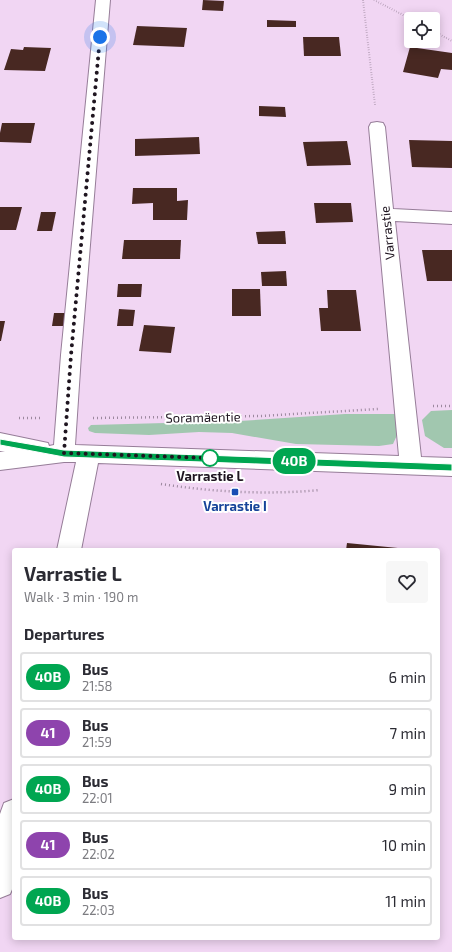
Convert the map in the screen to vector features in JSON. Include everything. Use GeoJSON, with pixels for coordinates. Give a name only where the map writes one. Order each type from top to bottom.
{"type":"FeatureCollection","features":[{"type":"Feature","properties":{"kind":"street"},"geometry":{"type":"LineString","coordinates":[[64,453],[68,418],[71,355],[103,0]]}},
{"type":"Feature","properties":{"kind":"street","name":"Varrastie"},"geometry":{"type":"LineString","coordinates":[[377,126],[411,465]]}},
{"type":"Feature","properties":{"kind":"street"},"geometry":{"type":"LineString","coordinates":[[385,215],[452,218]]}},
{"type":"Feature","properties":{"kind":"street"},"geometry":{"type":"LineString","coordinates":[[0,442],[64,453],[452,467]]}},
{"type":"Feature","properties":{"kind":"street"},"geometry":{"type":"LineString","coordinates":[[0,461],[64,453]]}},
{"type":"Feature","properties":{"kind":"street"},"geometry":{"type":"LineString","coordinates":[[69,548],[89,454]]}},
{"type":"Feature","properties":{"kind":"street"},"geometry":{"type":"LineString","coordinates":[[0,884],[12,823]]}},
{"type":"Feature","properties":{"kind":"path"},"geometry":{"type":"LineString","coordinates":[[363,0],[377,126]]}},
{"type":"Feature","properties":{"kind":"path"},"geometry":{"type":"LineString","coordinates":[[374,0],[404,15]]}},
{"type":"Feature","properties":{"kind":"path"},"geometry":{"type":"LineString","coordinates":[[440,35],[452,41]]}},
{"type":"Feature","properties":{"kind":"path","name":"Soramäentie"},"geometry":{"type":"LineString","coordinates":[[15,418],[260,416],[406,407]]}},
{"type":"Feature","properties":{"kind":"path"},"geometry":{"type":"LineString","coordinates":[[156,483],[194,490],[287,494],[325,490]]}},
{"type":"Feature","properties":{"kind":"green space"},"geometry":{"type":"Polygon","coordinates":[[[452,410],[452,448],[444,448],[425,436],[422,420],[431,411],[452,410]]]}},
{"type":"Feature","properties":{"kind":"green space"},"geometry":{"type":"Polygon","coordinates":[[[345,414],[395,414],[398,433],[393,444],[379,446],[296,444],[232,433],[199,432],[149,435],[95,433],[89,431],[88,428],[91,425],[239,421],[345,414]]]}},
{"type":"Feature","properties":{"kind":"building"},"geometry":{"type":"Polygon","coordinates":[[[203,0],[224,1],[223,11],[202,10],[203,0]]]}},
{"type":"Feature","properties":{"kind":"building"},"geometry":{"type":"Polygon","coordinates":[[[267,20],[296,21],[296,27],[267,27],[267,20]]]}},
{"type":"Feature","properties":{"kind":"building"},"geometry":{"type":"Polygon","coordinates":[[[137,26],[187,28],[184,47],[133,45],[137,26]]]}},
{"type":"Feature","properties":{"kind":"building"},"geometry":{"type":"Polygon","coordinates":[[[303,37],[339,37],[341,56],[304,56],[303,37]]]}},
{"type":"Feature","properties":{"kind":"building"},"geometry":{"type":"Polygon","coordinates":[[[24,47],[51,48],[45,71],[4,70],[11,49],[23,50],[24,47]]]}},
{"type":"Feature","properties":{"kind":"building"},"geometry":{"type":"Polygon","coordinates":[[[410,48],[452,53],[452,70],[441,69],[438,78],[403,72],[410,48]]]}},
{"type":"Feature","properties":{"kind":"building"},"geometry":{"type":"Polygon","coordinates":[[[259,106],[285,107],[286,117],[259,116],[259,106]]]}},
{"type":"Feature","properties":{"kind":"building"},"geometry":{"type":"Polygon","coordinates":[[[2,123],[35,123],[31,143],[0,142],[2,123]]]}},
{"type":"Feature","properties":{"kind":"building"},"geometry":{"type":"Polygon","coordinates":[[[199,137],[200,154],[135,156],[135,139],[199,137]]]}},
{"type":"Feature","properties":{"kind":"building"},"geometry":{"type":"Polygon","coordinates":[[[409,140],[452,141],[452,168],[412,167],[409,140]]]}},
{"type":"Feature","properties":{"kind":"building"},"geometry":{"type":"Polygon","coordinates":[[[347,141],[351,165],[307,166],[303,142],[347,141]]]}},
{"type":"Feature","properties":{"kind":"building"},"geometry":{"type":"Polygon","coordinates":[[[133,188],[177,188],[177,201],[188,200],[187,220],[153,220],[153,203],[132,204],[133,188]]]}},
{"type":"Feature","properties":{"kind":"building"},"geometry":{"type":"Polygon","coordinates":[[[314,203],[351,203],[353,222],[316,223],[314,203]]]}},
{"type":"Feature","properties":{"kind":"building"},"geometry":{"type":"Polygon","coordinates":[[[0,207],[22,207],[16,230],[0,230],[0,207]]]}},
{"type":"Feature","properties":{"kind":"building"},"geometry":{"type":"Polygon","coordinates":[[[41,212],[56,212],[52,231],[37,231],[41,212]]]}},
{"type":"Feature","properties":{"kind":"building"},"geometry":{"type":"Polygon","coordinates":[[[285,231],[286,244],[258,244],[256,232],[285,231]]]}},
{"type":"Feature","properties":{"kind":"building"},"geometry":{"type":"Polygon","coordinates":[[[124,240],[181,240],[180,259],[122,259],[124,240]]]}},
{"type":"Feature","properties":{"kind":"building"},"geometry":{"type":"Polygon","coordinates":[[[422,250],[452,250],[452,281],[427,281],[422,250]]]}},
{"type":"Feature","properties":{"kind":"building"},"geometry":{"type":"Polygon","coordinates":[[[286,271],[287,286],[262,286],[261,272],[286,271]]]}},
{"type":"Feature","properties":{"kind":"building"},"geometry":{"type":"Polygon","coordinates":[[[118,284],[142,284],[141,297],[117,297],[118,284]]]}},
{"type":"Feature","properties":{"kind":"building"},"geometry":{"type":"Polygon","coordinates":[[[232,289],[260,289],[261,316],[232,316],[232,289]]]}},
{"type":"Feature","properties":{"kind":"building"},"geometry":{"type":"Polygon","coordinates":[[[327,290],[356,290],[361,331],[321,331],[319,308],[328,308],[327,290]]]}},
{"type":"Feature","properties":{"kind":"building"},"geometry":{"type":"Polygon","coordinates":[[[119,309],[135,310],[133,326],[117,326],[119,309]]]}},
{"type":"Feature","properties":{"kind":"building"},"geometry":{"type":"Polygon","coordinates":[[[54,313],[67,313],[65,326],[52,326],[54,313]]]}},
{"type":"Feature","properties":{"kind":"building"},"geometry":{"type":"Polygon","coordinates":[[[0,321],[5,321],[1,341],[0,341],[0,321]]]}},
{"type":"Feature","properties":{"kind":"building"},"geometry":{"type":"Polygon","coordinates":[[[144,325],[175,327],[171,353],[139,351],[144,325]]]}},
{"type":"Feature","properties":{"kind":"building"},"geometry":{"type":"Polygon","coordinates":[[[347,543],[398,548],[346,548],[347,543]]]}},
{"type":"Feature","properties":{"kind":"bus line","name":"40B"},"geometry":{"type":"LineString","coordinates":[[0,442],[64,453],[452,467]]}},
{"type":"Feature","properties":{"kind":"place","name":"Varrastie L"},"geometry":{"type":"Point","coordinates":[210,458]}},
{"type":"Feature","properties":{"kind":"place","name":"Varrastie I"},"geometry":{"type":"Point","coordinates":[235,492]}},
{"type":"Feature","properties":{"kind":"route"},"geometry":{"type":"LineString","coordinates":[[100,37],[71,355],[68,418],[64,453],[210,458]]}}]}
